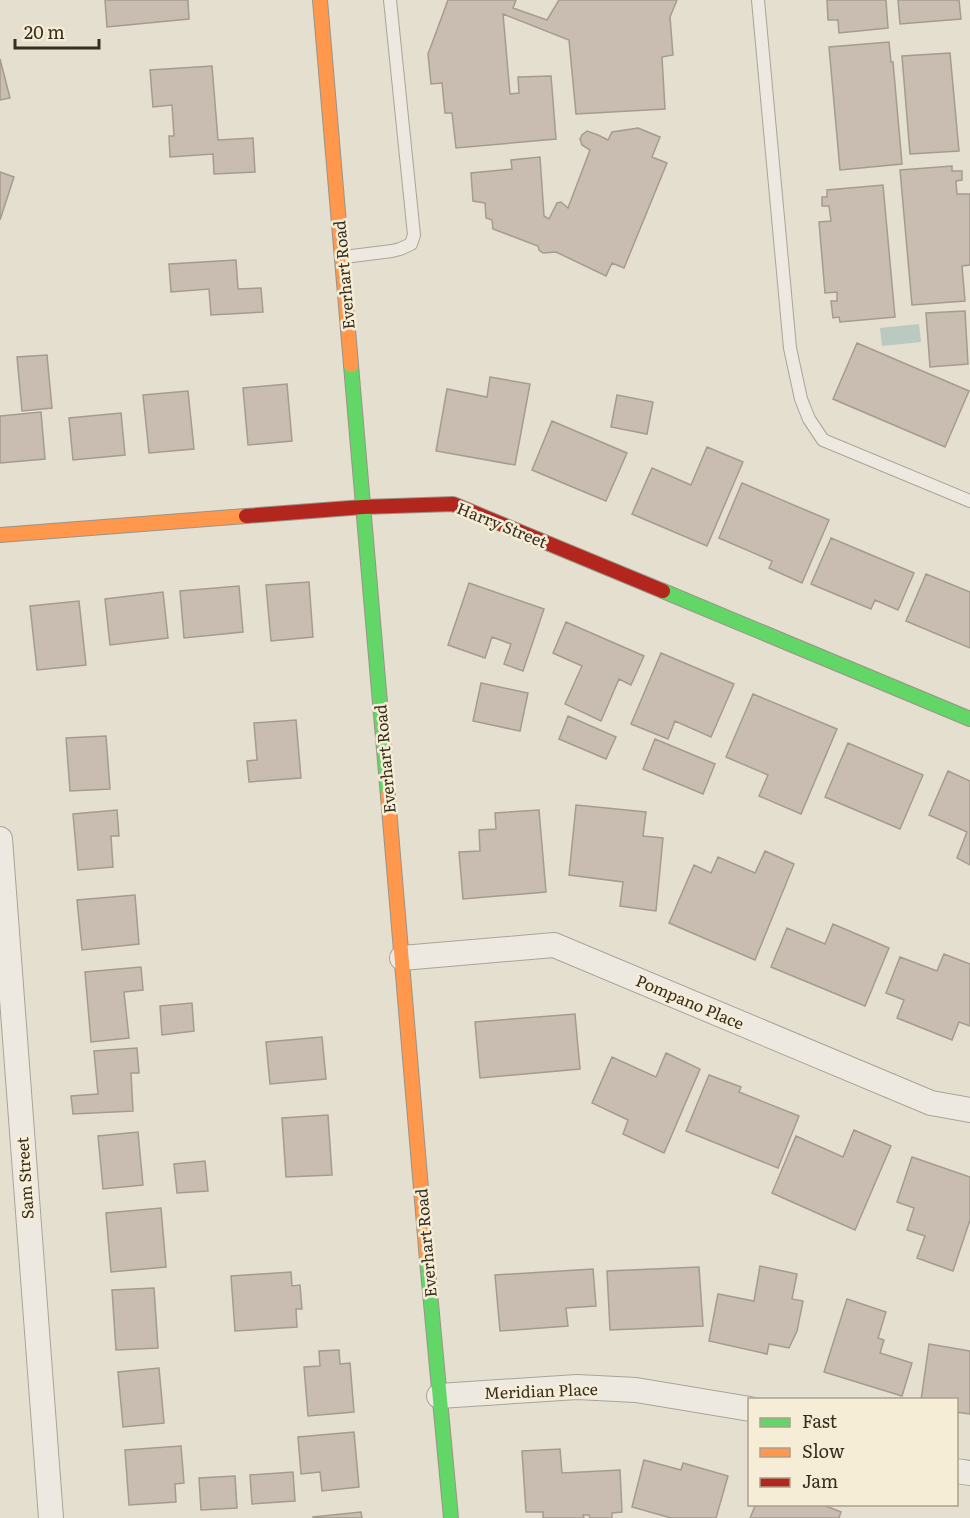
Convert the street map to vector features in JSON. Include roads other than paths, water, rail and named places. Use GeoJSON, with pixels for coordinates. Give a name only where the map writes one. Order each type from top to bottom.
{"type":"FeatureCollection","features":[{"type":"Feature","properties":{"kind":"main road","name":"Everhart Road"},"geometry":{"type":"LineString","coordinates":[[320,0],[451,1518]]}},
{"type":"Feature","properties":{"kind":"main road","name":"Harry Street"},"geometry":{"type":"LineString","coordinates":[[0,535],[363,507],[453,504],[970,719]]}},
{"type":"Feature","properties":{"kind":"street","name":"Sam Street"},"geometry":{"type":"LineString","coordinates":[[0,839],[51,1518]]}},
{"type":"Feature","properties":{"kind":"street","name":"Pompano Place"},"geometry":{"type":"LineString","coordinates":[[402,958],[554,945],[931,1103],[970,1110]]}},
{"type":"Feature","properties":{"kind":"street","name":"Meridian Place"},"geometry":{"type":"LineString","coordinates":[[439,1396],[577,1387],[636,1390],[748,1409]]}},
{"type":"Feature","properties":{"kind":"lane"},"geometry":{"type":"LineString","coordinates":[[342,257],[400,249],[411,244],[414,235],[390,0]]}},
{"type":"Feature","properties":{"kind":"lane"},"geometry":{"type":"LineString","coordinates":[[758,0],[790,348],[801,399],[809,419],[824,440],[970,501]]}}]}
